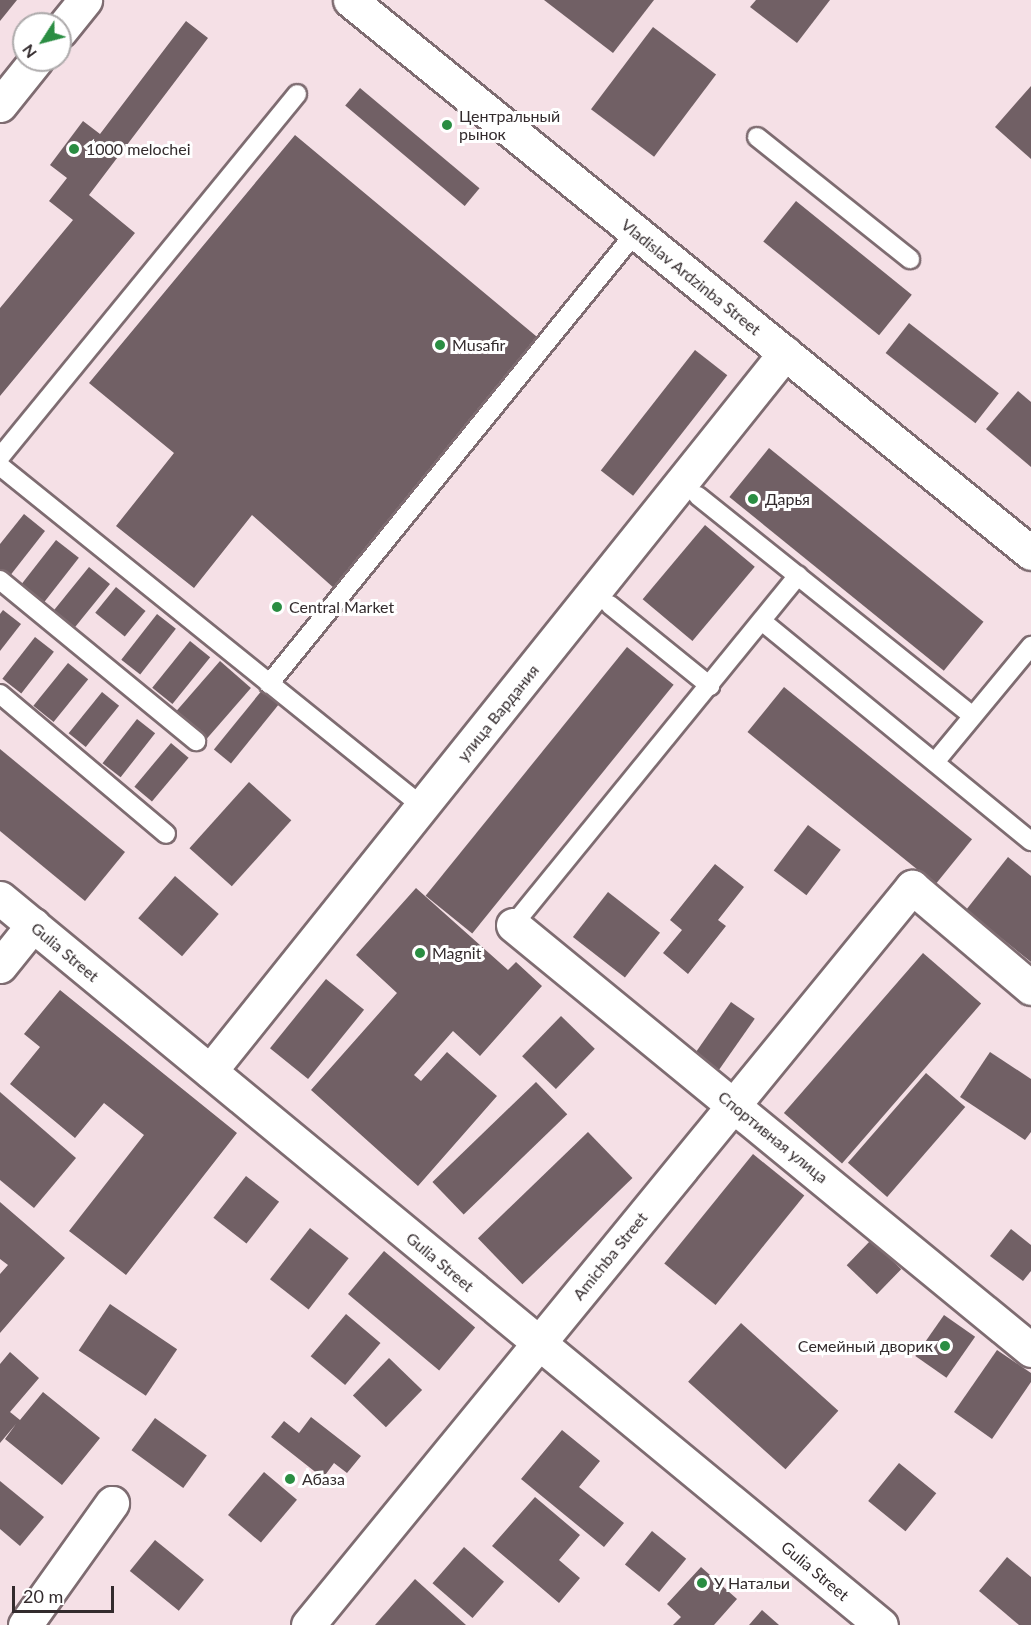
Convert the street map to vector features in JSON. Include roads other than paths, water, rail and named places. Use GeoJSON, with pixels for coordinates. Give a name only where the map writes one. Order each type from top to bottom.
{"type":"FeatureCollection","features":[{"type":"Feature","properties":{"kind":"street"},"geometry":{"type":"LineString","coordinates":[[72,17],[86,0]]}},
{"type":"Feature","properties":{"kind":"street","name":"Vladislav Ardzinba Street"},"geometry":{"type":"LineString","coordinates":[[351,0],[1031,553]]}},
{"type":"Feature","properties":{"kind":"street"},"geometry":{"type":"LineString","coordinates":[[0,105],[26,72]]}},
{"type":"Feature","properties":{"kind":"street","name":"улица Вардания"},"geometry":{"type":"LineString","coordinates":[[210,1071],[785,353]]}},
{"type":"Feature","properties":{"kind":"street","name":"Amichba Street"},"geometry":{"type":"LineString","coordinates":[[308,1625],[912,887],[1031,988]]}},
{"type":"Feature","properties":{"kind":"street","name":"Gulia Street"},"geometry":{"type":"LineString","coordinates":[[0,898],[881,1625]]}},
{"type":"Feature","properties":{"kind":"street"},"geometry":{"type":"LineString","coordinates":[[0,966],[33,925]]}},
{"type":"Feature","properties":{"kind":"street","name":"Спортивная улица"},"geometry":{"type":"LineString","coordinates":[[513,926],[1031,1350]]}},
{"type":"Feature","properties":{"kind":"street"},"geometry":{"type":"LineString","coordinates":[[25,1625],[112,1503]]}},
{"type":"Feature","properties":{"kind":"lane"},"geometry":{"type":"LineString","coordinates":[[0,457],[297,94]]}},
{"type":"Feature","properties":{"kind":"lane"},"geometry":{"type":"LineString","coordinates":[[758,137],[910,259]]}},
{"type":"Feature","properties":{"kind":"lane"},"geometry":{"type":"LineString","coordinates":[[270,684],[636,232]]}},
{"type":"Feature","properties":{"kind":"lane"},"geometry":{"type":"LineString","coordinates":[[0,466],[423,807]]}},
{"type":"Feature","properties":{"kind":"lane"},"geometry":{"type":"LineString","coordinates":[[698,496],[973,716]]}},
{"type":"Feature","properties":{"kind":"lane"},"geometry":{"type":"LineString","coordinates":[[513,926],[763,622],[798,576]]}},
{"type":"Feature","properties":{"kind":"lane"},"geometry":{"type":"LineString","coordinates":[[0,580],[196,741]]}},
{"type":"Feature","properties":{"kind":"lane"},"geometry":{"type":"LineString","coordinates":[[610,605],[710,686]]}},
{"type":"Feature","properties":{"kind":"lane"},"geometry":{"type":"LineString","coordinates":[[763,622],[1031,841]]}},
{"type":"Feature","properties":{"kind":"lane"},"geometry":{"type":"LineString","coordinates":[[934,762],[1031,646]]}},
{"type":"Feature","properties":{"kind":"lane"},"geometry":{"type":"LineString","coordinates":[[0,694],[166,834]]}},
{"type":"Feature","properties":{"kind":"place","name":"Центральный рынок"},"geometry":{"type":"Point","coordinates":[447,125]}},
{"type":"Feature","properties":{"kind":"place","name":"1000 melochei"},"geometry":{"type":"Point","coordinates":[74,149]}},
{"type":"Feature","properties":{"kind":"place","name":"Musafir"},"geometry":{"type":"Point","coordinates":[440,345]}},
{"type":"Feature","properties":{"kind":"place","name":"Дарья"},"geometry":{"type":"Point","coordinates":[753,499]}},
{"type":"Feature","properties":{"kind":"place","name":"Central Market"},"geometry":{"type":"Point","coordinates":[277,607]}},
{"type":"Feature","properties":{"kind":"place","name":"Magnit"},"geometry":{"type":"Point","coordinates":[420,953]}},
{"type":"Feature","properties":{"kind":"place","name":"Семейный дворик"},"geometry":{"type":"Point","coordinates":[945,1346]}},
{"type":"Feature","properties":{"kind":"place","name":"Абаза"},"geometry":{"type":"Point","coordinates":[290,1479]}},
{"type":"Feature","properties":{"kind":"place","name":"У Натальи"},"geometry":{"type":"Point","coordinates":[702,1583]}}]}
